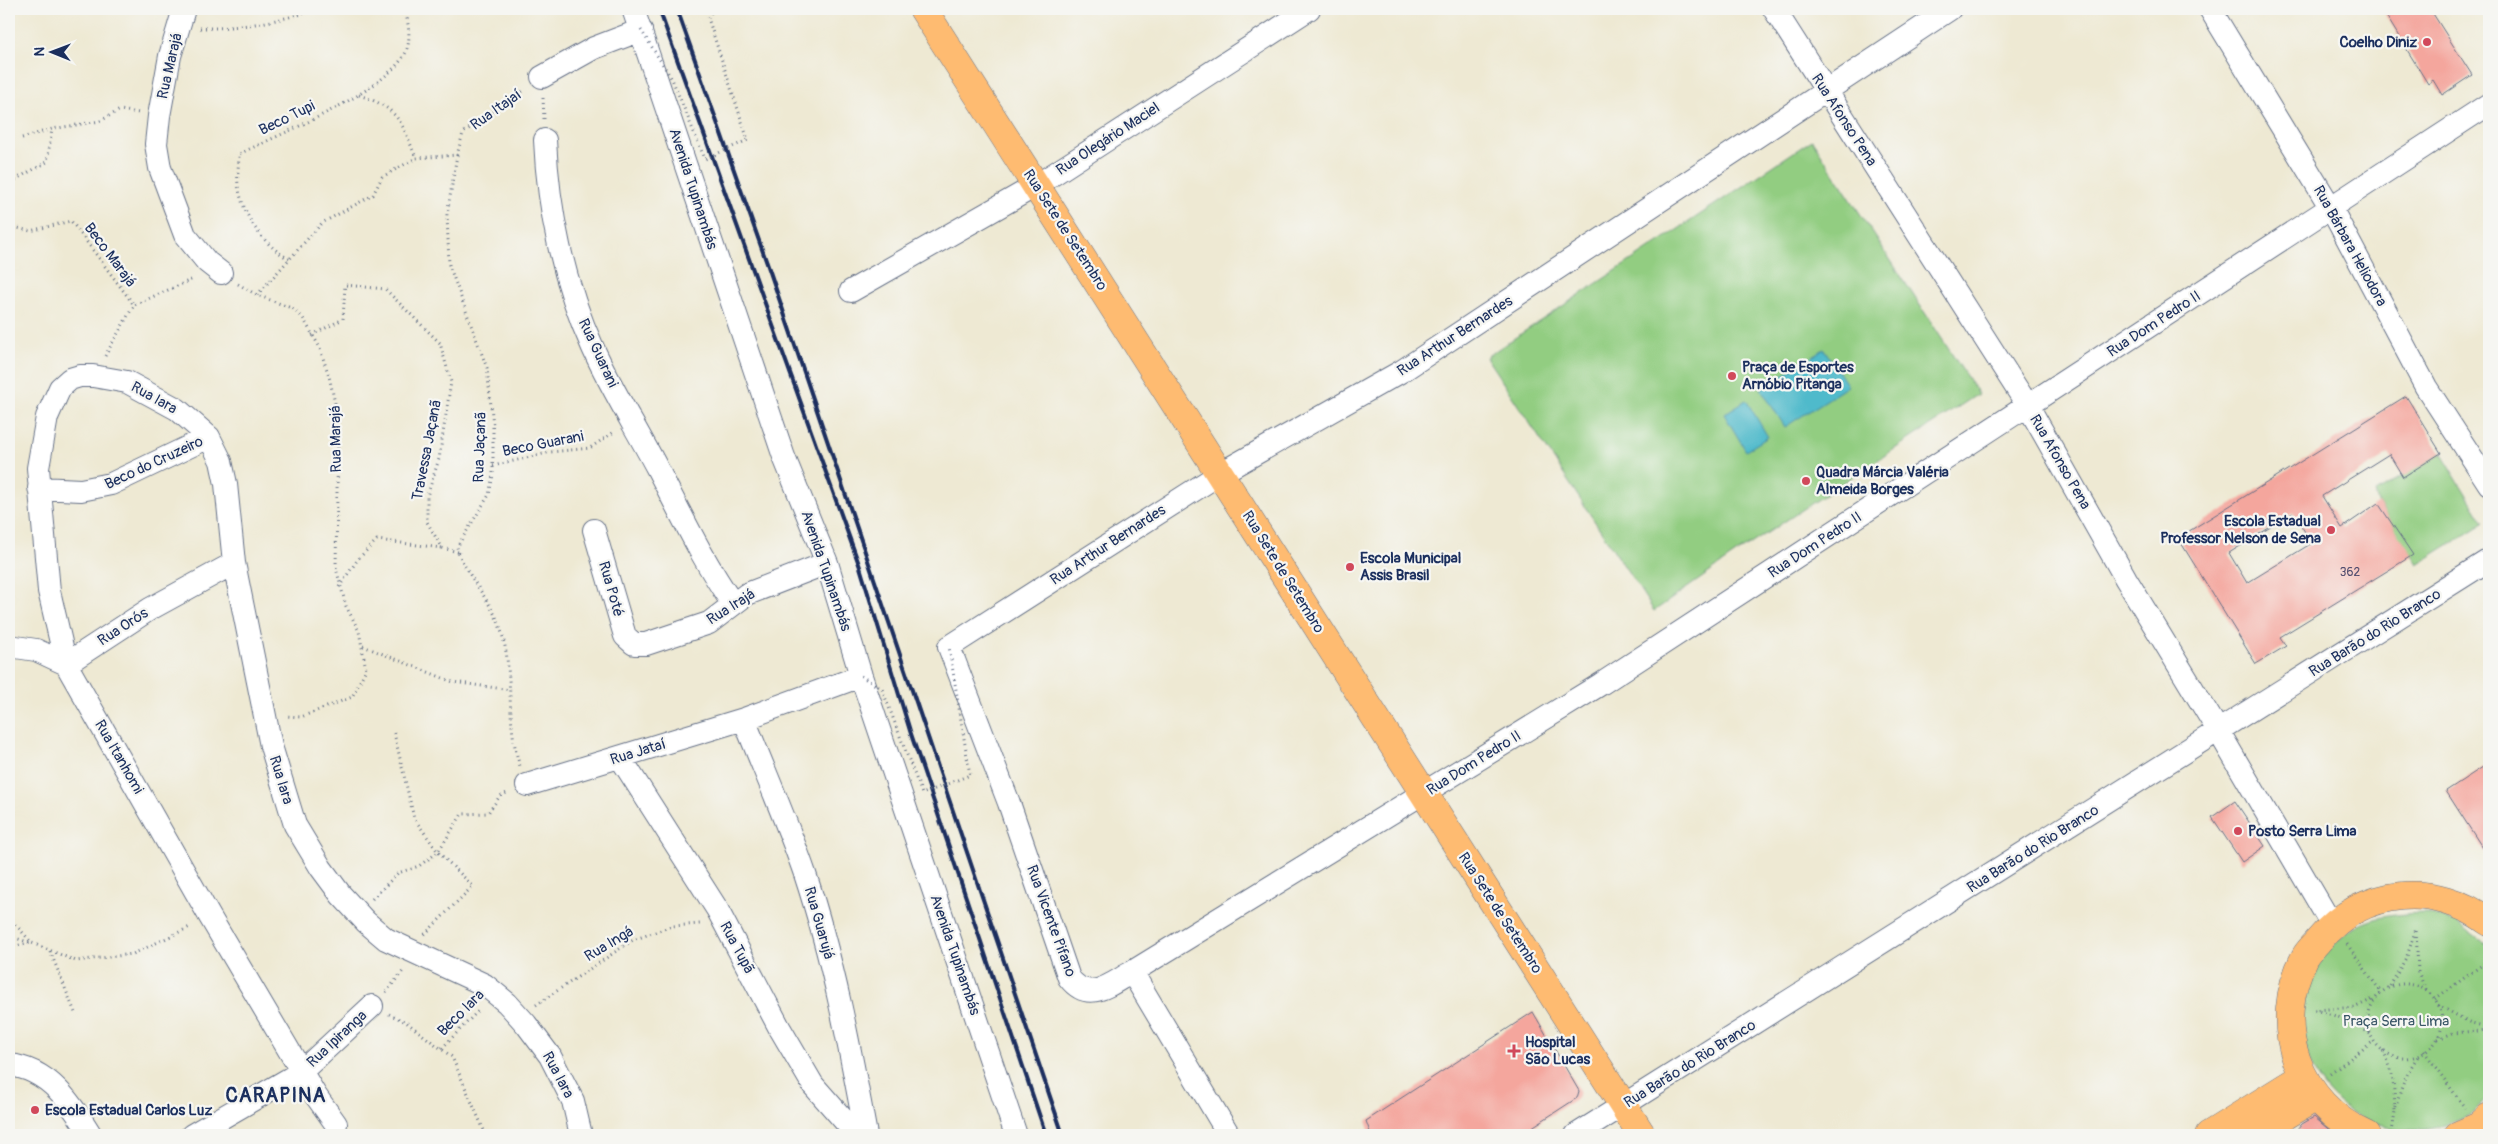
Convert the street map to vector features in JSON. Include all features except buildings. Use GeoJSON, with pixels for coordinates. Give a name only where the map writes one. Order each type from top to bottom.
{"type":"FeatureCollection","features":[{"type":"Feature","properties":{"kind":"main road","name":"Rua Sete de Setembro"},"geometry":{"type":"LineString","coordinates":[[923,9],[1642,1135]]}},
{"type":"Feature","properties":{"kind":"main road"},"geometry":{"type":"LineString","coordinates":[[2380,1135],[2348,1127],[2313,1084],[2290,1037],[2291,996],[2305,957],[2337,932],[2363,905],[2399,895],[2436,896],[2471,909],[2489,922]]}},
{"type":"Feature","properties":{"kind":"main road"},"geometry":{"type":"LineString","coordinates":[[2209,1135],[2313,1084]]}},
{"type":"Feature","properties":{"kind":"main road"},"geometry":{"type":"LineString","coordinates":[[2253,1135],[2313,1084]]}},
{"type":"Feature","properties":{"kind":"street","name":"Avenida Tupinambás"},"geometry":{"type":"LineString","coordinates":[[633,9],[784,457],[827,563],[861,676],[1016,1135]]}},
{"type":"Feature","properties":{"kind":"street","name":"Rua Olegário Maciel"},"geometry":{"type":"LineString","coordinates":[[851,291],[1037,185],[1309,9]]}},
{"type":"Feature","properties":{"kind":"street","name":"Rua Afonso Pena"},"geometry":{"type":"LineString","coordinates":[[1774,9],[2028,406],[2126,579],[2337,932]]}},
{"type":"Feature","properties":{"kind":"street","name":"Rua Arthur Bernardes"},"geometry":{"type":"LineString","coordinates":[[949,647],[1221,473],[1402,371],[1950,9]]}},
{"type":"Feature","properties":{"kind":"street","name":"Rua Bárbara Heliodora"},"geometry":{"type":"LineString","coordinates":[[2210,9],[2331,208],[2426,387],[2489,484]]}},
{"type":"Feature","properties":{"kind":"street","name":"Rua Marajá"},"geometry":{"type":"LineString","coordinates":[[182,18],[170,56],[158,121],[156,144],[160,168],[185,235],[201,256],[219,271]]}},
{"type":"Feature","properties":{"kind":"street"},"geometry":{"type":"LineString","coordinates":[[542,77],[594,48],[641,30]]}},
{"type":"Feature","properties":{"kind":"street","name":"Rua Dom Pedro II"},"geometry":{"type":"LineString","coordinates":[[1132,972],[1601,684],[2489,104]]}},
{"type":"Feature","properties":{"kind":"street","name":"Rua Guarani"},"geometry":{"type":"LineString","coordinates":[[545,140],[551,203],[571,288],[581,320],[610,382],[701,554],[733,604]]}},
{"type":"Feature","properties":{"kind":"street","name":"Rua Itanhomi"},"geometry":{"type":"LineString","coordinates":[[93,376],[80,376],[70,379],[60,388],[47,417],[41,443],[39,488],[49,591],[66,664],[210,917],[301,1072],[336,1124]]}},
{"type":"Feature","properties":{"kind":"street","name":"Rua Iara"},"geometry":{"type":"LineString","coordinates":[[93,376],[127,382],[177,409],[209,437],[221,461],[226,484],[234,563],[271,746],[295,825],[321,868],[357,912],[386,939],[485,985],[519,1016],[550,1056],[572,1101],[581,1135]]}},
{"type":"Feature","properties":{"kind":"street","name":"Beco do Cruzeiro"},"geometry":{"type":"LineString","coordinates":[[39,488],[81,490],[104,486],[209,437]]}},
{"type":"Feature","properties":{"kind":"street","name":"Rua Poté"},"geometry":{"type":"LineString","coordinates":[[594,530],[625,636],[634,644]]}},
{"type":"Feature","properties":{"kind":"street","name":"Rua Barão do Rio Branco"},"geometry":{"type":"LineString","coordinates":[[1576,1135],[2219,732],[2489,560]]}},
{"type":"Feature","properties":{"kind":"street","name":"Rua Orós"},"geometry":{"type":"LineString","coordinates":[[66,664],[150,609],[234,563]]}},
{"type":"Feature","properties":{"kind":"street","name":"Rua Irajá"},"geometry":{"type":"LineString","coordinates":[[634,644],[646,644],[709,623],[747,594],[827,563]]}},
{"type":"Feature","properties":{"kind":"street"},"geometry":{"type":"LineString","coordinates":[[9,646],[36,650],[66,664]]}},
{"type":"Feature","properties":{"kind":"street","name":"Rua Vicente Pifano"},"geometry":{"type":"LineString","coordinates":[[949,647],[1009,803],[1069,978],[1082,990],[1098,990],[1132,972]]}},
{"type":"Feature","properties":{"kind":"street","name":"Rua Jataí"},"geometry":{"type":"LineString","coordinates":[[527,785],[744,719],[861,676]]}},
{"type":"Feature","properties":{"kind":"street","name":"Rua Guarujá"},"geometry":{"type":"LineString","coordinates":[[744,719],[804,873],[818,918],[853,1064],[866,1135]]}},
{"type":"Feature","properties":{"kind":"street","name":"Rua Tupã"},"geometry":{"type":"LineString","coordinates":[[620,757],[724,922],[779,1027],[814,1085],[857,1135]]}},
{"type":"Feature","properties":{"kind":"street"},"geometry":{"type":"LineString","coordinates":[[1132,972],[1228,1135]]}},
{"type":"Feature","properties":{"kind":"street","name":"Rua Ipiranga"},"geometry":{"type":"LineString","coordinates":[[192,1135],[301,1072],[372,1006]]}},
{"type":"Feature","properties":{"kind":"street"},"geometry":{"type":"LineString","coordinates":[[9,1064],[34,1070],[48,1080],[77,1113],[91,1135]]}},
{"type":"Feature","properties":{"kind":"path"},"geometry":{"type":"LineString","coordinates":[[182,18],[224,29],[287,18],[320,9]]}},
{"type":"Feature","properties":{"kind":"path","name":"Beco Tupi"},"geometry":{"type":"LineString","coordinates":[[288,258],[276,252],[253,227],[238,189],[239,154],[360,95],[381,81],[405,53],[410,28],[405,9]]}},
{"type":"Feature","properties":{"kind":"path"},"geometry":{"type":"LineString","coordinates":[[641,30],[672,79],[705,159],[748,140],[708,18],[713,9]]}},
{"type":"Feature","properties":{"kind":"path"},"geometry":{"type":"LineString","coordinates":[[542,77],[545,140]]}},
{"type":"Feature","properties":{"kind":"path","name":"Rua Itajaí"},"geometry":{"type":"LineString","coordinates":[[457,155],[463,133],[542,77]]}},
{"type":"Feature","properties":{"kind":"path"},"geometry":{"type":"LineString","coordinates":[[360,95],[381,102],[400,120],[416,158]]}},
{"type":"Feature","properties":{"kind":"path"},"geometry":{"type":"LineString","coordinates":[[22,138],[52,129],[100,121],[120,110],[139,113],[158,121]]}},
{"type":"Feature","properties":{"kind":"path"},"geometry":{"type":"LineString","coordinates":[[9,211],[9,183],[48,162],[52,129]]}},
{"type":"Feature","properties":{"kind":"path"},"geometry":{"type":"LineString","coordinates":[[257,295],[288,258],[322,223],[373,195],[382,177],[416,158],[457,155]]}},
{"type":"Feature","properties":{"kind":"path","name":"Rua Jaçanã"},"geometry":{"type":"LineString","coordinates":[[457,155],[447,215],[449,265],[487,368],[492,398],[493,466],[489,494],[481,511],[459,542],[458,552]]}},
{"type":"Feature","properties":{"kind":"path","name":"Beco Marajá"},"geometry":{"type":"LineString","coordinates":[[9,226],[30,231],[71,221],[134,306]]}},
{"type":"Feature","properties":{"kind":"path","name":"Rua Marajá"},"geometry":{"type":"LineString","coordinates":[[219,271],[257,295],[294,309],[303,318],[319,346],[329,376],[338,417],[335,547],[339,588],[359,631],[366,669],[352,698],[301,717],[265,715]]}},
{"type":"Feature","properties":{"kind":"path","name":"Beco Marajá"},"geometry":{"type":"LineString","coordinates":[[93,376],[134,306],[219,271]]}},
{"type":"Feature","properties":{"kind":"path","name":"Travessa Jaçanã"},"geometry":{"type":"LineString","coordinates":[[312,335],[343,319],[345,285],[384,289],[440,343],[451,382],[438,459],[428,496],[427,522],[442,548]]}},
{"type":"Feature","properties":{"kind":"path","name":"Beco Guarani"},"geometry":{"type":"LineString","coordinates":[[493,466],[551,452],[590,448],[597,443]]}},
{"type":"Feature","properties":{"kind":"path"},"geometry":{"type":"LineString","coordinates":[[339,588],[358,559],[377,540],[442,548],[458,552],[494,613],[500,627],[511,690],[514,745],[527,785],[500,796],[488,813],[462,814],[438,852],[419,866],[398,873],[357,912]]}},
{"type":"Feature","properties":{"kind":"path"},"geometry":{"type":"LineString","coordinates":[[362,646],[453,682],[511,690]]}},
{"type":"Feature","properties":{"kind":"path"},"geometry":{"type":"LineString","coordinates":[[861,676],[882,689],[922,794],[970,775],[949,647]]}},
{"type":"Feature","properties":{"kind":"path"},"geometry":{"type":"LineString","coordinates":[[394,733],[414,818],[438,852],[473,886],[424,935],[417,955]]}},
{"type":"Feature","properties":{"kind":"path"},"geometry":{"type":"LineString","coordinates":[[9,804],[15,813]]}},
{"type":"Feature","properties":{"kind":"path"},"geometry":{"type":"LineString","coordinates":[[9,917],[32,943]]}},
{"type":"Feature","properties":{"kind":"path"},"geometry":{"type":"LineString","coordinates":[[9,936],[76,961],[133,954],[210,917]]}},
{"type":"Feature","properties":{"kind":"path","name":"Rua Ingá"},"geometry":{"type":"LineString","coordinates":[[519,1016],[633,940],[672,926],[724,922]]}},
{"type":"Feature","properties":{"kind":"path"},"geometry":{"type":"LineString","coordinates":[[2389,987],[2407,956],[2416,929],[2418,972],[2426,990],[2434,999],[2441,1012],[2442,1025],[2435,1041]]}},
{"type":"Feature","properties":{"kind":"path"},"geometry":{"type":"LineString","coordinates":[[2337,932],[2381,992]]}},
{"type":"Feature","properties":{"kind":"path"},"geometry":{"type":"LineString","coordinates":[[9,948],[32,943]]}},
{"type":"Feature","properties":{"kind":"path"},"geometry":{"type":"LineString","coordinates":[[50,950],[76,1015]]}},
{"type":"Feature","properties":{"kind":"path","name":"Rua Ipiranga"},"geometry":{"type":"LineString","coordinates":[[372,1006],[417,955]]}},
{"type":"Feature","properties":{"kind":"path"},"geometry":{"type":"LineString","coordinates":[[2434,999],[2489,960]]}},
{"type":"Feature","properties":{"kind":"path"},"geometry":{"type":"LineString","coordinates":[[2419,1055],[2407,1058],[2394,1056],[2383,1050],[2371,1035],[2368,1016],[2376,998],[2389,987],[2408,983],[2426,990]]}},
{"type":"Feature","properties":{"kind":"path","name":"Beco Iara"},"geometry":{"type":"LineString","coordinates":[[442,1048],[496,994]]}},
{"type":"Feature","properties":{"kind":"path"},"geometry":{"type":"LineString","coordinates":[[2371,1035],[2357,1024],[2314,1010],[2356,1006],[2376,998]]}},
{"type":"Feature","properties":{"kind":"path"},"geometry":{"type":"LineString","coordinates":[[2437,1005],[2469,1022],[2489,1029]]}},
{"type":"Feature","properties":{"kind":"path"},"geometry":{"type":"LineString","coordinates":[[372,1006],[406,1022],[452,1057],[462,1076],[486,1135]]}},
{"type":"Feature","properties":{"kind":"path"},"geometry":{"type":"LineString","coordinates":[[2380,1135],[2395,1111],[2402,1084],[2409,1069],[2419,1055],[2435,1041],[2453,1033],[2489,1029]]}},
{"type":"Feature","properties":{"kind":"path"},"geometry":{"type":"LineString","coordinates":[[2313,1084],[2374,1041]]}},
{"type":"Feature","properties":{"kind":"path"},"geometry":{"type":"LineString","coordinates":[[2383,1050],[2391,1069],[2395,1111]]}},
{"type":"Feature","properties":{"kind":"path"},"geometry":{"type":"LineString","coordinates":[[2424,1051],[2476,1125]]}},
{"type":"Feature","properties":{"kind":"green space","name":"Praça de Esportes Arnóbio Pitanga"},"geometry":{"type":"Polygon","coordinates":[[[1812,140],[1978,394],[1746,547],[1654,611],[1486,357],[1812,140]]]}},
{"type":"Feature","properties":{"kind":"green space"},"geometry":{"type":"Polygon","coordinates":[[[2441,453],[2484,523],[2418,564],[2378,503],[2375,493],[2441,453]]]}},
{"type":"Feature","properties":{"kind":"green space","name":"Praça Serra Lima"},"geometry":{"type":"Polygon","coordinates":[[[2425,913],[2458,923],[2489,946],[2489,1098],[2463,1118],[2443,1126],[2411,1130],[2381,1126],[2355,1114],[2333,1097],[2317,1076],[2306,1051],[2302,1024],[2306,996],[2324,956],[2338,940],[2355,927],[2380,918],[2425,913]]]}},
{"type":"Feature","properties":{"kind":"water"},"geometry":{"type":"Polygon","coordinates":[[[1824,349],[1848,386],[1785,427],[1761,389],[1824,349]]]}},
{"type":"Feature","properties":{"kind":"water"},"geometry":{"type":"Polygon","coordinates":[[[1746,400],[1768,437],[1746,451],[1724,414],[1746,400]]]}},
{"type":"Feature","properties":{"kind":"railway"},"geometry":{"type":"LineString","coordinates":[[659,9],[860,567],[911,734],[1046,1135]]}},
{"type":"Feature","properties":{"kind":"railway"},"geometry":{"type":"LineString","coordinates":[[677,9],[769,269],[1063,1135]]}},
{"type":"Feature","properties":{"kind":"place","name":"Coelho Diniz"},"geometry":{"type":"Point","coordinates":[2427,42]}},
{"type":"Feature","properties":{"kind":"place","name":"Praça de Esportes Arnóbio Pitanga"},"geometry":{"type":"Point","coordinates":[1732,376]}},
{"type":"Feature","properties":{"kind":"place","name":"Quadra Márcia Valéria Almeida Borges"},"geometry":{"type":"Point","coordinates":[1806,481]}},
{"type":"Feature","properties":{"kind":"place","name":"Escola Estadual Professor Nelson de Sena"},"geometry":{"type":"Point","coordinates":[2331,530]}},
{"type":"Feature","properties":{"kind":"place","name":"Escola Municipal Assis Brasil"},"geometry":{"type":"Point","coordinates":[1350,567]}},
{"type":"Feature","properties":{"kind":"place","name":"Posto Serra Lima"},"geometry":{"type":"Point","coordinates":[2238,831]}},
{"type":"Feature","properties":{"kind":"place","name":"Hospital São Lucas"},"geometry":{"type":"Point","coordinates":[1514,1051]}},
{"type":"Feature","properties":{"kind":"place","name":"Escola Estadual Carlos Luz"},"geometry":{"type":"Point","coordinates":[35,1110]}},
{"type":"Feature","properties":{"kind":"district","name":"CARAPINA"},"geometry":{"type":"Point","coordinates":[276,1095]}}]}
